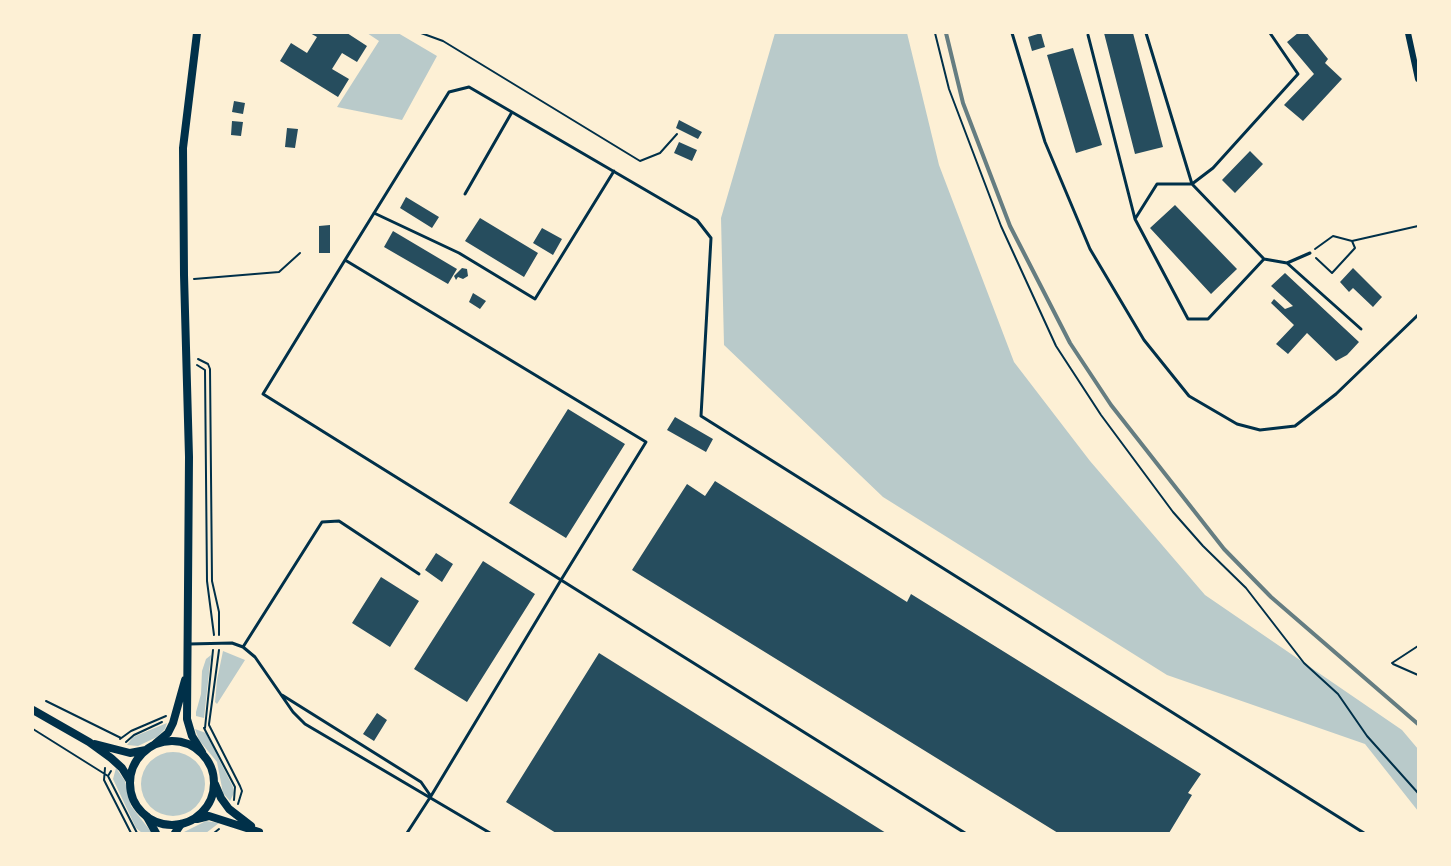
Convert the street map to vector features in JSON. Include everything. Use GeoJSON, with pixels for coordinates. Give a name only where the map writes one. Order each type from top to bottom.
{"type":"FeatureCollection","features":[{"type":"Feature","properties":{"kind":"main road"},"geometry":{"type":"LineString","coordinates":[[33,710],[116,755],[146,750]]}},
{"type":"Feature","properties":{"kind":"main road"},"geometry":{"type":"LineString","coordinates":[[130,781],[134,764],[146,750],[156,743],[181,741],[202,752],[212,768],[221,798],[231,811],[260,832]]}},
{"type":"Feature","properties":{"kind":"main road"},"geometry":{"type":"LineString","coordinates":[[116,755],[130,781],[133,799],[147,817],[164,824],[181,824],[209,816],[260,832]]}},
{"type":"Feature","properties":{"kind":"main road"},"geometry":{"type":"LineString","coordinates":[[192,820],[209,804],[215,783]]}},
{"type":"Feature","properties":{"kind":"street"},"geometry":{"type":"LineString","coordinates":[[197,33],[183,148],[187,363],[188,723],[202,752]]}},
{"type":"Feature","properties":{"kind":"street"},"geometry":{"type":"LineString","coordinates":[[1408,33],[1418,79]]}},
{"type":"Feature","properties":{"kind":"street"},"geometry":{"type":"LineString","coordinates":[[156,743],[168,733],[174,720],[188,670]]}},
{"type":"Feature","properties":{"kind":"street"},"geometry":{"type":"LineString","coordinates":[[147,817],[156,833]]}},
{"type":"Feature","properties":{"kind":"street"},"geometry":{"type":"LineString","coordinates":[[175,833],[181,824]]}},
{"type":"Feature","properties":{"kind":"lane"},"geometry":{"type":"LineString","coordinates":[[1012,33],[1045,142],[1090,249],[1144,340],[1189,396],[1237,424],[1260,430],[1295,426],[1336,394],[1410,326],[1418,315]]}},
{"type":"Feature","properties":{"kind":"lane"},"geometry":{"type":"LineString","coordinates":[[1146,33],[1192,184],[1264,259],[1287,263],[1361,329]]}},
{"type":"Feature","properties":{"kind":"lane"},"geometry":{"type":"LineString","coordinates":[[1136,219],[1157,184],[1192,184],[1213,168],[1298,75],[1270,33]]}},
{"type":"Feature","properties":{"kind":"lane"},"geometry":{"type":"LineString","coordinates":[[1088,35],[1136,219],[1188,319],[1208,319],[1264,259]]}},
{"type":"Feature","properties":{"kind":"lane"},"geometry":{"type":"LineString","coordinates":[[965,833],[263,394],[449,92],[469,87],[697,220],[711,238],[701,416],[1364,833]]}},
{"type":"Feature","properties":{"kind":"lane"},"geometry":{"type":"LineString","coordinates":[[465,194],[512,112]]}},
{"type":"Feature","properties":{"kind":"lane"},"geometry":{"type":"LineString","coordinates":[[374,213],[459,253],[535,299],[614,171]]}},
{"type":"Feature","properties":{"kind":"lane"},"geometry":{"type":"LineString","coordinates":[[1287,263],[1310,253]]}},
{"type":"Feature","properties":{"kind":"lane"},"geometry":{"type":"LineString","coordinates":[[345,260],[646,442],[407,833]]}},
{"type":"Feature","properties":{"kind":"lane"},"geometry":{"type":"LineString","coordinates":[[243,647],[322,522],[339,521],[419,573]]}},
{"type":"Feature","properties":{"kind":"lane"},"geometry":{"type":"LineString","coordinates":[[189,644],[219,642],[243,647],[255,657],[280,694],[305,724],[416,792],[431,796],[490,833]]}},
{"type":"Feature","properties":{"kind":"lane"},"geometry":{"type":"LineString","coordinates":[[280,694],[421,782],[431,796]]}},
{"type":"Feature","properties":{"kind":"path"},"geometry":{"type":"LineString","coordinates":[[421,33],[443,41],[640,161],[660,153],[676,134]]}},
{"type":"Feature","properties":{"kind":"path"},"geometry":{"type":"LineString","coordinates":[[935,33],[949,89],[1001,226],[1056,346],[1101,415],[1173,512],[1203,546],[1246,588],[1304,663],[1338,694],[1367,736],[1418,793]]}},
{"type":"Feature","properties":{"kind":"path"},"geometry":{"type":"LineString","coordinates":[[1352,241],[1355,248],[1332,273],[1310,253],[1334,236],[1352,241],[1418,226]]}},
{"type":"Feature","properties":{"kind":"path"},"geometry":{"type":"LineString","coordinates":[[184,280],[279,272],[300,253]]}},
{"type":"Feature","properties":{"kind":"path"},"geometry":{"type":"LineString","coordinates":[[198,359],[208,364],[210,369],[212,581],[219,612],[219,642],[205,728]]}},
{"type":"Feature","properties":{"kind":"path"},"geometry":{"type":"LineString","coordinates":[[187,363],[200,365],[205,370],[207,581],[213,613],[214,643],[207,723],[242,791],[231,811]]}},
{"type":"Feature","properties":{"kind":"path"},"geometry":{"type":"LineString","coordinates":[[1418,646],[1392,663],[1418,675]]}},
{"type":"Feature","properties":{"kind":"path"},"geometry":{"type":"LineString","coordinates":[[46,701],[121,738]]}},
{"type":"Feature","properties":{"kind":"path"},"geometry":{"type":"LineString","coordinates":[[108,776],[121,738],[161,717],[174,720]]}},
{"type":"Feature","properties":{"kind":"path"},"geometry":{"type":"LineString","coordinates":[[103,773],[134,735],[162,722],[174,720]]}},
{"type":"Feature","properties":{"kind":"path"},"geometry":{"type":"LineString","coordinates":[[188,723],[207,723]]}},
{"type":"Feature","properties":{"kind":"path"},"geometry":{"type":"LineString","coordinates":[[188,723],[205,728],[237,791],[231,811]]}},
{"type":"Feature","properties":{"kind":"path"},"geometry":{"type":"LineString","coordinates":[[33,729],[108,776],[137,833]]}},
{"type":"Feature","properties":{"kind":"path"},"geometry":{"type":"LineString","coordinates":[[103,773],[131,833]]}},
{"type":"Feature","properties":{"kind":"path"},"geometry":{"type":"LineString","coordinates":[[217,832],[224,819]]}},
{"type":"Feature","properties":{"kind":"shaded area"},"geometry":{"type":"Polygon","coordinates":[[[367,33],[398,33],[437,56],[402,120],[337,107],[379,41],[367,33]]]}},
{"type":"Feature","properties":{"kind":"shaded area"},"geometry":{"type":"Polygon","coordinates":[[[775,33],[907,33],[939,165],[1014,362],[1090,461],[1205,595],[1402,730],[1418,749],[1418,811],[1365,744],[1167,675],[883,497],[724,345],[721,218],[775,33]]]}},
{"type":"Feature","properties":{"kind":"shaded area"},"geometry":{"type":"Polygon","coordinates":[[[223,651],[245,660],[217,704],[215,702],[217,680],[223,651]]]}},
{"type":"Feature","properties":{"kind":"shaded area"},"geometry":{"type":"Polygon","coordinates":[[[211,655],[204,718],[196,716],[196,712],[201,694],[202,671],[206,659],[211,655]]]}},
{"type":"Feature","properties":{"kind":"shaded area"},"geometry":{"type":"Polygon","coordinates":[[[167,723],[165,729],[157,737],[138,746],[127,745],[133,737],[167,723]]]}},
{"type":"Feature","properties":{"kind":"shaded area"},"geometry":{"type":"Polygon","coordinates":[[[195,729],[206,733],[233,787],[234,793],[230,801],[223,793],[217,762],[199,740],[195,729]]]}},
{"type":"Feature","properties":{"kind":"shaded area"},"geometry":{"type":"Polygon","coordinates":[[[173,752],[185,754],[196,761],[203,772],[205,784],[203,796],[196,807],[185,814],[173,816],[161,814],[150,807],[143,796],[141,784],[143,772],[150,761],[161,754],[173,752]]]}},
{"type":"Feature","properties":{"kind":"shaded area"},"geometry":{"type":"Polygon","coordinates":[[[116,768],[125,781],[131,806],[152,833],[142,833],[136,828],[113,779],[116,768]]]}},
{"type":"Feature","properties":{"kind":"shaded area"},"geometry":{"type":"Polygon","coordinates":[[[206,821],[219,823],[206,833],[182,833],[206,821]]]}},
{"type":"Feature","properties":{"kind":"building"},"geometry":{"type":"Polygon","coordinates":[[[310,33],[347,33],[367,46],[357,62],[342,53],[332,69],[349,79],[338,97],[280,61],[291,43],[307,53],[317,37],[310,33]]]}},
{"type":"Feature","properties":{"kind":"building"},"geometry":{"type":"Polygon","coordinates":[[[1041,33],[1045,47],[1032,51],[1028,37],[1041,33]]]}},
{"type":"Feature","properties":{"kind":"building"},"geometry":{"type":"Polygon","coordinates":[[[1104,33],[1133,33],[1163,147],[1135,154],[1104,33]]]}},
{"type":"Feature","properties":{"kind":"building"},"geometry":{"type":"Polygon","coordinates":[[[1298,33],[1307,33],[1328,59],[1325,63],[1342,79],[1303,121],[1284,105],[1314,74],[1287,42],[1298,33]]]}},
{"type":"Feature","properties":{"kind":"building"},"geometry":{"type":"Polygon","coordinates":[[[1073,48],[1102,145],[1076,153],[1047,55],[1073,48]]]}},
{"type":"Feature","properties":{"kind":"building"},"geometry":{"type":"Polygon","coordinates":[[[234,101],[245,103],[243,114],[232,112],[234,101]]]}},
{"type":"Feature","properties":{"kind":"building"},"geometry":{"type":"Polygon","coordinates":[[[679,120],[702,132],[698,139],[676,128],[679,120]]]}},
{"type":"Feature","properties":{"kind":"building"},"geometry":{"type":"Polygon","coordinates":[[[232,121],[243,122],[241,136],[231,135],[232,121]]]}},
{"type":"Feature","properties":{"kind":"building"},"geometry":{"type":"Polygon","coordinates":[[[287,128],[298,129],[295,148],[285,147],[287,128]]]}},
{"type":"Feature","properties":{"kind":"building"},"geometry":{"type":"Polygon","coordinates":[[[679,142],[697,150],[692,161],[674,153],[679,142]]]}},
{"type":"Feature","properties":{"kind":"building"},"geometry":{"type":"Polygon","coordinates":[[[1250,151],[1263,164],[1235,193],[1222,180],[1250,151]]]}},
{"type":"Feature","properties":{"kind":"building"},"geometry":{"type":"Polygon","coordinates":[[[406,197],[439,217],[432,228],[400,208],[406,197]]]}},
{"type":"Feature","properties":{"kind":"building"},"geometry":{"type":"Polygon","coordinates":[[[1175,205],[1237,269],[1211,294],[1150,228],[1175,205]]]}},
{"type":"Feature","properties":{"kind":"building"},"geometry":{"type":"Polygon","coordinates":[[[480,218],[538,253],[524,277],[465,241],[480,218]]]}},
{"type":"Feature","properties":{"kind":"building"},"geometry":{"type":"Polygon","coordinates":[[[330,225],[330,253],[319,253],[319,226],[330,225]]]}},
{"type":"Feature","properties":{"kind":"building"},"geometry":{"type":"Polygon","coordinates":[[[542,228],[562,239],[553,255],[533,243],[542,228]]]}},
{"type":"Feature","properties":{"kind":"building"},"geometry":{"type":"Polygon","coordinates":[[[393,231],[457,269],[448,284],[384,247],[393,231]]]}},
{"type":"Feature","properties":{"kind":"building"},"geometry":{"type":"Polygon","coordinates":[[[462,268],[467,269],[468,276],[463,279],[458,277],[456,280],[454,276],[462,268]]]}},
{"type":"Feature","properties":{"kind":"building"},"geometry":{"type":"Polygon","coordinates":[[[1353,268],[1382,297],[1373,307],[1353,288],[1349,292],[1340,282],[1353,268]]]}},
{"type":"Feature","properties":{"kind":"building"},"geometry":{"type":"Polygon","coordinates":[[[1285,273],[1359,342],[1347,355],[1336,361],[1307,333],[1288,354],[1276,344],[1294,325],[1271,303],[1274,299],[1285,309],[1293,306],[1271,286],[1285,273]]]}},
{"type":"Feature","properties":{"kind":"building"},"geometry":{"type":"Polygon","coordinates":[[[473,293],[486,301],[480,309],[469,302],[473,293]]]}},
{"type":"Feature","properties":{"kind":"building"},"geometry":{"type":"Polygon","coordinates":[[[568,409],[625,444],[566,538],[509,503],[568,409]]]}},
{"type":"Feature","properties":{"kind":"building"},"geometry":{"type":"Polygon","coordinates":[[[675,417],[713,439],[706,452],[667,430],[675,417]]]}},
{"type":"Feature","properties":{"kind":"building"},"geometry":{"type":"Polygon","coordinates":[[[715,481],[907,602],[911,594],[1201,774],[1188,793],[1192,795],[1169,833],[1058,833],[632,570],[687,484],[705,496],[715,481]]]}},
{"type":"Feature","properties":{"kind":"building"},"geometry":{"type":"Polygon","coordinates":[[[436,553],[453,564],[442,582],[425,570],[436,553]]]}},
{"type":"Feature","properties":{"kind":"building"},"geometry":{"type":"Polygon","coordinates":[[[483,561],[535,594],[467,702],[414,669],[483,561]]]}},
{"type":"Feature","properties":{"kind":"building"},"geometry":{"type":"Polygon","coordinates":[[[381,577],[419,601],[390,647],[352,623],[381,577]]]}},
{"type":"Feature","properties":{"kind":"building"},"geometry":{"type":"Polygon","coordinates":[[[599,653],[886,833],[556,833],[506,802],[599,653]]]}},
{"type":"Feature","properties":{"kind":"building"},"geometry":{"type":"Polygon","coordinates":[[[377,713],[387,720],[374,741],[363,734],[377,713]]]}},
{"type":"Feature","properties":{"kind":"railway"},"geometry":{"type":"LineString","coordinates":[[946,33],[963,103],[1010,226],[1070,343],[1111,405],[1224,549],[1271,597],[1418,724]]}}]}
